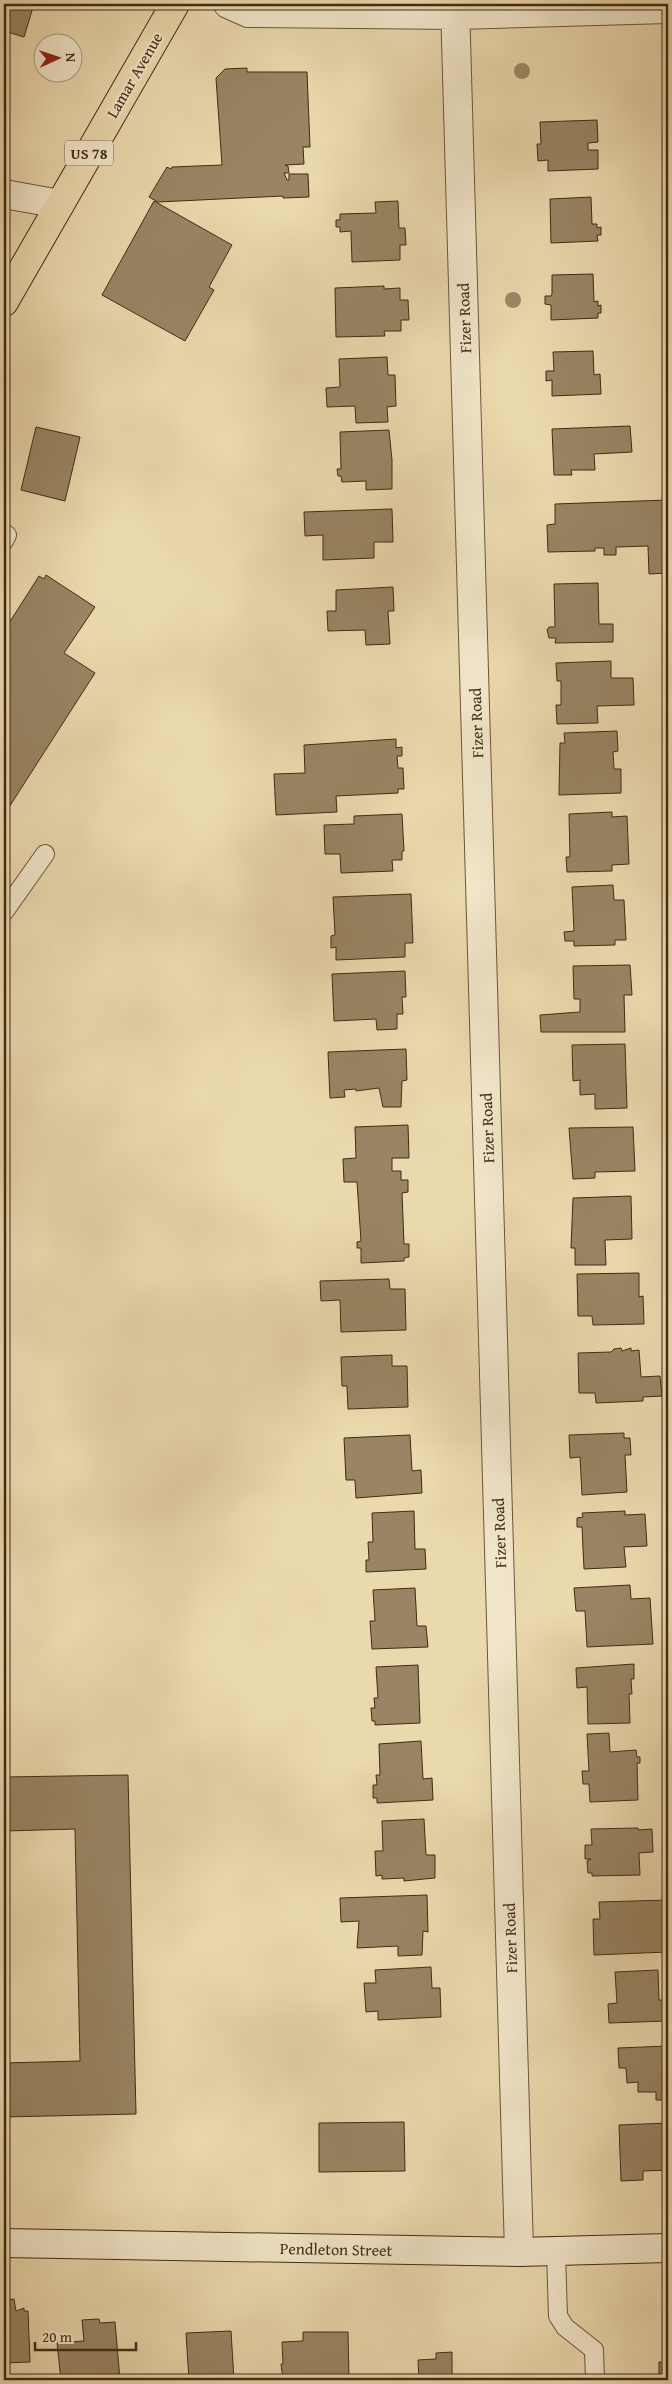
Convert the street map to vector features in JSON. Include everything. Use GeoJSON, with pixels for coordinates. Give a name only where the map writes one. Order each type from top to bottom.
{"type":"FeatureCollection","features":[{"type":"Feature","properties":{"kind":"main road","name":"Lamar Avenue"},"geometry":{"type":"LineString","coordinates":[[4,302],[175,4]]}},
{"type":"Feature","properties":{"kind":"street"},"geometry":{"type":"LineString","coordinates":[[228,4],[248,13],[456,9],[668,9]]}},
{"type":"Feature","properties":{"kind":"street","name":"Fizer Road"},"geometry":{"type":"LineString","coordinates":[[456,9],[519,2252]]}},
{"type":"Feature","properties":{"kind":"street"},"geometry":{"type":"LineString","coordinates":[[4,194],[60,204]]}},
{"type":"Feature","properties":{"kind":"street","name":"Pendleton Street"},"geometry":{"type":"LineString","coordinates":[[4,2243],[519,2252],[668,2248]]}},
{"type":"Feature","properties":{"kind":"lane"},"geometry":{"type":"LineString","coordinates":[[4,533],[7,535],[4,541]]}},
{"type":"Feature","properties":{"kind":"lane"},"geometry":{"type":"LineString","coordinates":[[4,912],[45,854]]}},
{"type":"Feature","properties":{"kind":"lane"},"geometry":{"type":"LineString","coordinates":[[556,2252],[558,2316],[565,2327],[594,2350],[595,2380]]}},
{"type":"Feature","properties":{"kind":"building"},"geometry":{"type":"Polygon","coordinates":[[[4,4],[34,4],[24,37],[4,31],[4,4]]]}},
{"type":"Feature","properties":{"kind":"building"},"geometry":{"type":"Polygon","coordinates":[[[247,68],[247,72],[307,72],[310,147],[303,147],[304,164],[285,165],[288,166],[289,173],[284,173],[287,180],[289,180],[289,174],[308,174],[309,197],[283,198],[283,196],[158,202],[149,197],[167,167],[171,169],[172,167],[222,165],[216,78],[225,69],[247,68]]]}},
{"type":"Feature","properties":{"kind":"building"},"geometry":{"type":"Polygon","coordinates":[[[597,120],[598,142],[588,143],[588,150],[598,150],[598,169],[548,171],[548,160],[538,161],[537,144],[541,144],[540,122],[597,120]]]}},
{"type":"Feature","properties":{"kind":"building"},"geometry":{"type":"Polygon","coordinates":[[[591,197],[592,224],[597,224],[597,228],[601,227],[601,235],[597,235],[598,241],[551,243],[550,199],[591,197]]]}},
{"type":"Feature","properties":{"kind":"building"},"geometry":{"type":"Polygon","coordinates":[[[154,201],[232,245],[209,287],[214,290],[185,341],[102,295],[154,201]]]}},
{"type":"Feature","properties":{"kind":"building"},"geometry":{"type":"Polygon","coordinates":[[[398,201],[399,228],[405,228],[406,245],[400,245],[400,260],[352,262],[351,231],[340,232],[340,227],[336,227],[336,220],[340,220],[340,214],[376,213],[375,202],[398,201]]]}},
{"type":"Feature","properties":{"kind":"building"},"geometry":{"type":"Polygon","coordinates":[[[593,274],[594,302],[598,301],[598,306],[601,305],[601,313],[598,313],[598,318],[551,320],[551,305],[545,304],[545,296],[551,296],[552,294],[552,275],[593,274]]]}},
{"type":"Feature","properties":{"kind":"building"},"geometry":{"type":"Polygon","coordinates":[[[384,286],[384,289],[400,288],[400,300],[408,300],[409,320],[401,320],[401,331],[384,331],[385,336],[336,337],[335,288],[384,286]]]}},
{"type":"Feature","properties":{"kind":"building"},"geometry":{"type":"Polygon","coordinates":[[[593,351],[594,375],[600,374],[601,394],[552,396],[552,380],[546,381],[546,371],[554,371],[553,352],[593,351]]]}},
{"type":"Feature","properties":{"kind":"building"},"geometry":{"type":"Polygon","coordinates":[[[387,357],[388,375],[395,375],[396,406],[387,407],[388,422],[356,423],[355,406],[327,407],[326,388],[340,387],[339,359],[387,357]]]}},
{"type":"Feature","properties":{"kind":"building"},"geometry":{"type":"Polygon","coordinates":[[[630,426],[632,452],[594,454],[595,470],[571,470],[572,475],[554,475],[552,429],[630,426]]]}},
{"type":"Feature","properties":{"kind":"building"},"geometry":{"type":"Polygon","coordinates":[[[36,427],[80,437],[65,501],[21,490],[36,427]]]}},
{"type":"Feature","properties":{"kind":"building"},"geometry":{"type":"Polygon","coordinates":[[[389,430],[392,489],[366,490],[366,481],[342,482],[341,476],[338,476],[337,469],[341,469],[340,432],[389,430]]]}},
{"type":"Feature","properties":{"kind":"building"},"geometry":{"type":"Polygon","coordinates":[[[668,500],[668,573],[649,574],[648,546],[616,547],[616,555],[604,555],[604,548],[595,548],[595,551],[548,552],[547,525],[555,524],[555,504],[668,500]]]}},
{"type":"Feature","properties":{"kind":"building"},"geometry":{"type":"Polygon","coordinates":[[[392,509],[393,542],[374,542],[374,558],[323,560],[323,535],[305,536],[304,512],[392,509]]]}},
{"type":"Feature","properties":{"kind":"building"},"geometry":{"type":"Polygon","coordinates":[[[46,575],[95,607],[64,653],[95,673],[4,815],[4,631],[39,576],[44,579],[46,575]]]}},
{"type":"Feature","properties":{"kind":"building"},"geometry":{"type":"Polygon","coordinates":[[[598,583],[599,624],[613,624],[613,642],[555,643],[556,638],[549,638],[547,630],[549,627],[555,627],[554,584],[598,583]]]}},
{"type":"Feature","properties":{"kind":"building"},"geometry":{"type":"Polygon","coordinates":[[[393,587],[394,611],[388,611],[390,644],[366,645],[365,630],[328,631],[327,611],[336,611],[336,590],[393,587]]]}},
{"type":"Feature","properties":{"kind":"building"},"geometry":{"type":"Polygon","coordinates":[[[611,661],[611,678],[633,678],[634,705],[597,706],[598,723],[557,724],[556,705],[561,705],[561,681],[557,681],[556,663],[611,661]]]}},
{"type":"Feature","properties":{"kind":"building"},"geometry":{"type":"Polygon","coordinates":[[[617,731],[618,751],[613,752],[614,769],[621,769],[621,793],[559,795],[560,743],[565,743],[564,733],[617,731]]]}},
{"type":"Feature","properties":{"kind":"building"},"geometry":{"type":"Polygon","coordinates":[[[396,739],[396,748],[402,747],[402,756],[397,756],[398,768],[403,768],[404,789],[398,789],[398,793],[336,796],[337,812],[276,815],[274,774],[305,773],[304,745],[396,739]]]}},
{"type":"Feature","properties":{"kind":"building"},"geometry":{"type":"Polygon","coordinates":[[[612,812],[612,817],[627,816],[629,864],[612,865],[612,871],[567,872],[566,857],[570,857],[569,814],[612,812]]]}},
{"type":"Feature","properties":{"kind":"building"},"geometry":{"type":"Polygon","coordinates":[[[402,814],[404,851],[402,851],[402,860],[392,860],[393,871],[341,873],[340,854],[325,854],[324,825],[354,824],[354,816],[402,814]]]}},
{"type":"Feature","properties":{"kind":"building"},"geometry":{"type":"Polygon","coordinates":[[[613,885],[614,900],[624,900],[626,940],[615,940],[615,945],[574,946],[574,941],[565,941],[564,932],[574,931],[572,887],[613,885]]]}},
{"type":"Feature","properties":{"kind":"building"},"geometry":{"type":"Polygon","coordinates":[[[411,894],[413,943],[405,943],[405,957],[336,960],[336,947],[331,948],[331,936],[335,935],[333,897],[411,894]]]}},
{"type":"Feature","properties":{"kind":"building"},"geometry":{"type":"Polygon","coordinates":[[[630,965],[632,995],[624,995],[625,1032],[541,1032],[540,1015],[580,1012],[580,999],[574,999],[573,966],[630,965]]]}},
{"type":"Feature","properties":{"kind":"building"},"geometry":{"type":"Polygon","coordinates":[[[405,971],[406,997],[402,997],[403,1014],[397,1014],[397,1029],[377,1030],[376,1019],[334,1021],[332,974],[405,971]]]}},
{"type":"Feature","properties":{"kind":"building"},"geometry":{"type":"Polygon","coordinates":[[[625,1044],[627,1108],[595,1109],[595,1094],[580,1095],[580,1080],[573,1081],[572,1045],[625,1044]]]}},
{"type":"Feature","properties":{"kind":"building"},"geometry":{"type":"Polygon","coordinates":[[[406,1049],[407,1080],[402,1081],[401,1107],[383,1107],[379,1088],[356,1091],[356,1089],[344,1090],[345,1097],[330,1098],[328,1052],[406,1049]]]}},
{"type":"Feature","properties":{"kind":"building"},"geometry":{"type":"Polygon","coordinates":[[[408,1125],[409,1158],[392,1158],[392,1171],[401,1171],[401,1180],[408,1180],[408,1192],[402,1193],[404,1244],[409,1244],[409,1257],[404,1258],[404,1261],[361,1263],[361,1248],[357,1248],[357,1242],[361,1241],[357,1182],[344,1182],[343,1159],[356,1158],[355,1127],[408,1125]]]}},
{"type":"Feature","properties":{"kind":"building"},"geometry":{"type":"Polygon","coordinates":[[[633,1127],[635,1171],[595,1172],[595,1178],[573,1179],[569,1128],[633,1127]]]}},
{"type":"Feature","properties":{"kind":"building"},"geometry":{"type":"Polygon","coordinates":[[[631,1196],[632,1239],[605,1240],[606,1265],[575,1265],[575,1248],[571,1248],[573,1198],[631,1196]]]}},
{"type":"Feature","properties":{"kind":"building"},"geometry":{"type":"Polygon","coordinates":[[[639,1273],[639,1297],[643,1296],[644,1324],[593,1325],[592,1316],[578,1316],[577,1274],[639,1273]]]}},
{"type":"Feature","properties":{"kind":"building"},"geometry":{"type":"Polygon","coordinates":[[[389,1279],[390,1289],[405,1289],[406,1330],[341,1332],[340,1300],[321,1301],[320,1281],[389,1279]]]}},
{"type":"Feature","properties":{"kind":"building"},"geometry":{"type":"Polygon","coordinates":[[[621,1348],[622,1351],[631,1348],[631,1351],[639,1350],[641,1377],[660,1376],[662,1396],[643,1397],[643,1401],[596,1403],[595,1393],[579,1393],[578,1353],[611,1352],[614,1349],[621,1348]]]}},
{"type":"Feature","properties":{"kind":"building"},"geometry":{"type":"Polygon","coordinates":[[[392,1355],[392,1366],[407,1366],[408,1407],[348,1409],[347,1386],[342,1386],[341,1357],[392,1355]]]}},
{"type":"Feature","properties":{"kind":"building"},"geometry":{"type":"Polygon","coordinates":[[[624,1433],[624,1438],[630,1438],[631,1455],[625,1455],[627,1492],[582,1495],[580,1457],[570,1458],[569,1435],[624,1433]]]}},
{"type":"Feature","properties":{"kind":"building"},"geometry":{"type":"Polygon","coordinates":[[[410,1435],[412,1471],[421,1470],[422,1493],[356,1498],[355,1480],[346,1480],[344,1438],[410,1435]]]}},
{"type":"Feature","properties":{"kind":"building"},"geometry":{"type":"Polygon","coordinates":[[[414,1511],[415,1549],[425,1549],[426,1569],[366,1572],[366,1560],[369,1560],[368,1542],[373,1542],[372,1513],[414,1511]]]}},
{"type":"Feature","properties":{"kind":"building"},"geometry":{"type":"Polygon","coordinates":[[[625,1511],[625,1515],[645,1514],[647,1546],[624,1547],[626,1567],[584,1569],[582,1527],[577,1527],[577,1518],[583,1517],[582,1513],[625,1511]]]}},
{"type":"Feature","properties":{"kind":"building"},"geometry":{"type":"Polygon","coordinates":[[[630,1585],[631,1599],[650,1598],[653,1644],[587,1647],[585,1611],[576,1611],[574,1588],[630,1585]]]}},
{"type":"Feature","properties":{"kind":"building"},"geometry":{"type":"Polygon","coordinates":[[[415,1588],[417,1626],[426,1626],[428,1647],[372,1649],[370,1621],[375,1621],[373,1590],[415,1588]]]}},
{"type":"Feature","properties":{"kind":"building"},"geometry":{"type":"Polygon","coordinates":[[[634,1664],[634,1679],[631,1679],[632,1694],[629,1694],[630,1723],[588,1724],[587,1687],[577,1688],[576,1668],[634,1664]]]}},
{"type":"Feature","properties":{"kind":"building"},"geometry":{"type":"Polygon","coordinates":[[[418,1665],[420,1723],[375,1725],[375,1721],[372,1721],[371,1708],[375,1708],[374,1698],[378,1698],[376,1667],[418,1665]]]}},
{"type":"Feature","properties":{"kind":"building"},"geometry":{"type":"Polygon","coordinates":[[[609,1733],[610,1752],[636,1750],[637,1757],[640,1757],[640,1763],[637,1763],[638,1800],[590,1802],[589,1784],[583,1784],[582,1771],[589,1771],[587,1734],[609,1733]]]}},
{"type":"Feature","properties":{"kind":"building"},"geometry":{"type":"Polygon","coordinates":[[[421,1741],[423,1779],[432,1778],[433,1800],[377,1803],[377,1798],[373,1798],[373,1785],[377,1785],[376,1775],[380,1775],[379,1744],[421,1741]]]}},
{"type":"Feature","properties":{"kind":"building"},"geometry":{"type":"Polygon","coordinates":[[[128,1775],[136,2114],[4,2117],[4,2063],[80,2061],[75,1829],[4,1831],[4,1777],[128,1775]]]}},
{"type":"Feature","properties":{"kind":"building"},"geometry":{"type":"Polygon","coordinates":[[[424,1819],[426,1855],[435,1855],[435,1878],[404,1881],[404,1878],[382,1879],[382,1875],[376,1876],[375,1851],[383,1851],[382,1821],[424,1819]]]}},
{"type":"Feature","properties":{"kind":"building"},"geometry":{"type":"Polygon","coordinates":[[[638,1828],[638,1830],[652,1829],[653,1852],[639,1853],[640,1875],[592,1876],[592,1873],[588,1873],[587,1861],[591,1859],[585,1859],[585,1845],[592,1845],[591,1829],[638,1828]]]}},
{"type":"Feature","properties":{"kind":"building"},"geometry":{"type":"Polygon","coordinates":[[[427,1895],[428,1932],[423,1931],[422,1955],[398,1956],[398,1946],[357,1948],[359,1921],[341,1922],[340,1898],[427,1895]]]}},
{"type":"Feature","properties":{"kind":"building"},"geometry":{"type":"Polygon","coordinates":[[[667,1900],[668,1952],[594,1955],[593,1919],[600,1919],[599,1902],[667,1900]]]}},
{"type":"Feature","properties":{"kind":"building"},"geometry":{"type":"Polygon","coordinates":[[[431,1967],[432,1988],[440,1988],[441,2017],[378,2020],[378,2011],[366,2012],[364,1983],[376,1983],[375,1970],[431,1967]]]}},
{"type":"Feature","properties":{"kind":"building"},"geometry":{"type":"Polygon","coordinates":[[[658,1970],[659,2000],[668,2000],[668,2021],[609,2023],[608,2004],[617,2003],[615,1972],[658,1970]]]}},
{"type":"Feature","properties":{"kind":"building"},"geometry":{"type":"Polygon","coordinates":[[[668,2046],[668,2100],[656,2100],[656,2092],[638,2092],[638,2082],[627,2083],[626,2068],[619,2068],[618,2048],[668,2046]]]}},
{"type":"Feature","properties":{"kind":"building"},"geometry":{"type":"Polygon","coordinates":[[[404,2122],[405,2171],[319,2172],[319,2123],[404,2122]]]}},
{"type":"Feature","properties":{"kind":"building"},"geometry":{"type":"Polygon","coordinates":[[[668,2123],[668,2170],[643,2171],[643,2180],[621,2181],[619,2125],[668,2123]]]}},
{"type":"Feature","properties":{"kind":"building"},"geometry":{"type":"Polygon","coordinates":[[[14,2299],[16,2311],[24,2308],[24,2311],[28,2311],[30,2362],[4,2363],[4,2300],[14,2299]]]}},
{"type":"Feature","properties":{"kind":"building"},"geometry":{"type":"Polygon","coordinates":[[[99,2319],[100,2323],[115,2322],[120,2380],[61,2380],[57,2343],[84,2341],[82,2320],[99,2319]]]}},
{"type":"Feature","properties":{"kind":"building"},"geometry":{"type":"Polygon","coordinates":[[[231,2331],[234,2380],[189,2380],[186,2333],[231,2331]]]}},
{"type":"Feature","properties":{"kind":"building"},"geometry":{"type":"Polygon","coordinates":[[[303,2332],[348,2332],[349,2380],[283,2380],[281,2364],[283,2364],[282,2342],[303,2341],[303,2332]]]}},
{"type":"Feature","properties":{"kind":"building"},"geometry":{"type":"Polygon","coordinates":[[[666,2340],[668,2340],[668,2380],[659,2380],[659,2362],[667,2362],[666,2340]]]}},
{"type":"Feature","properties":{"kind":"building"},"geometry":{"type":"Polygon","coordinates":[[[452,2352],[452,2379],[461,2378],[461,2380],[419,2380],[418,2360],[436,2359],[436,2353],[452,2352]]]}}]}
